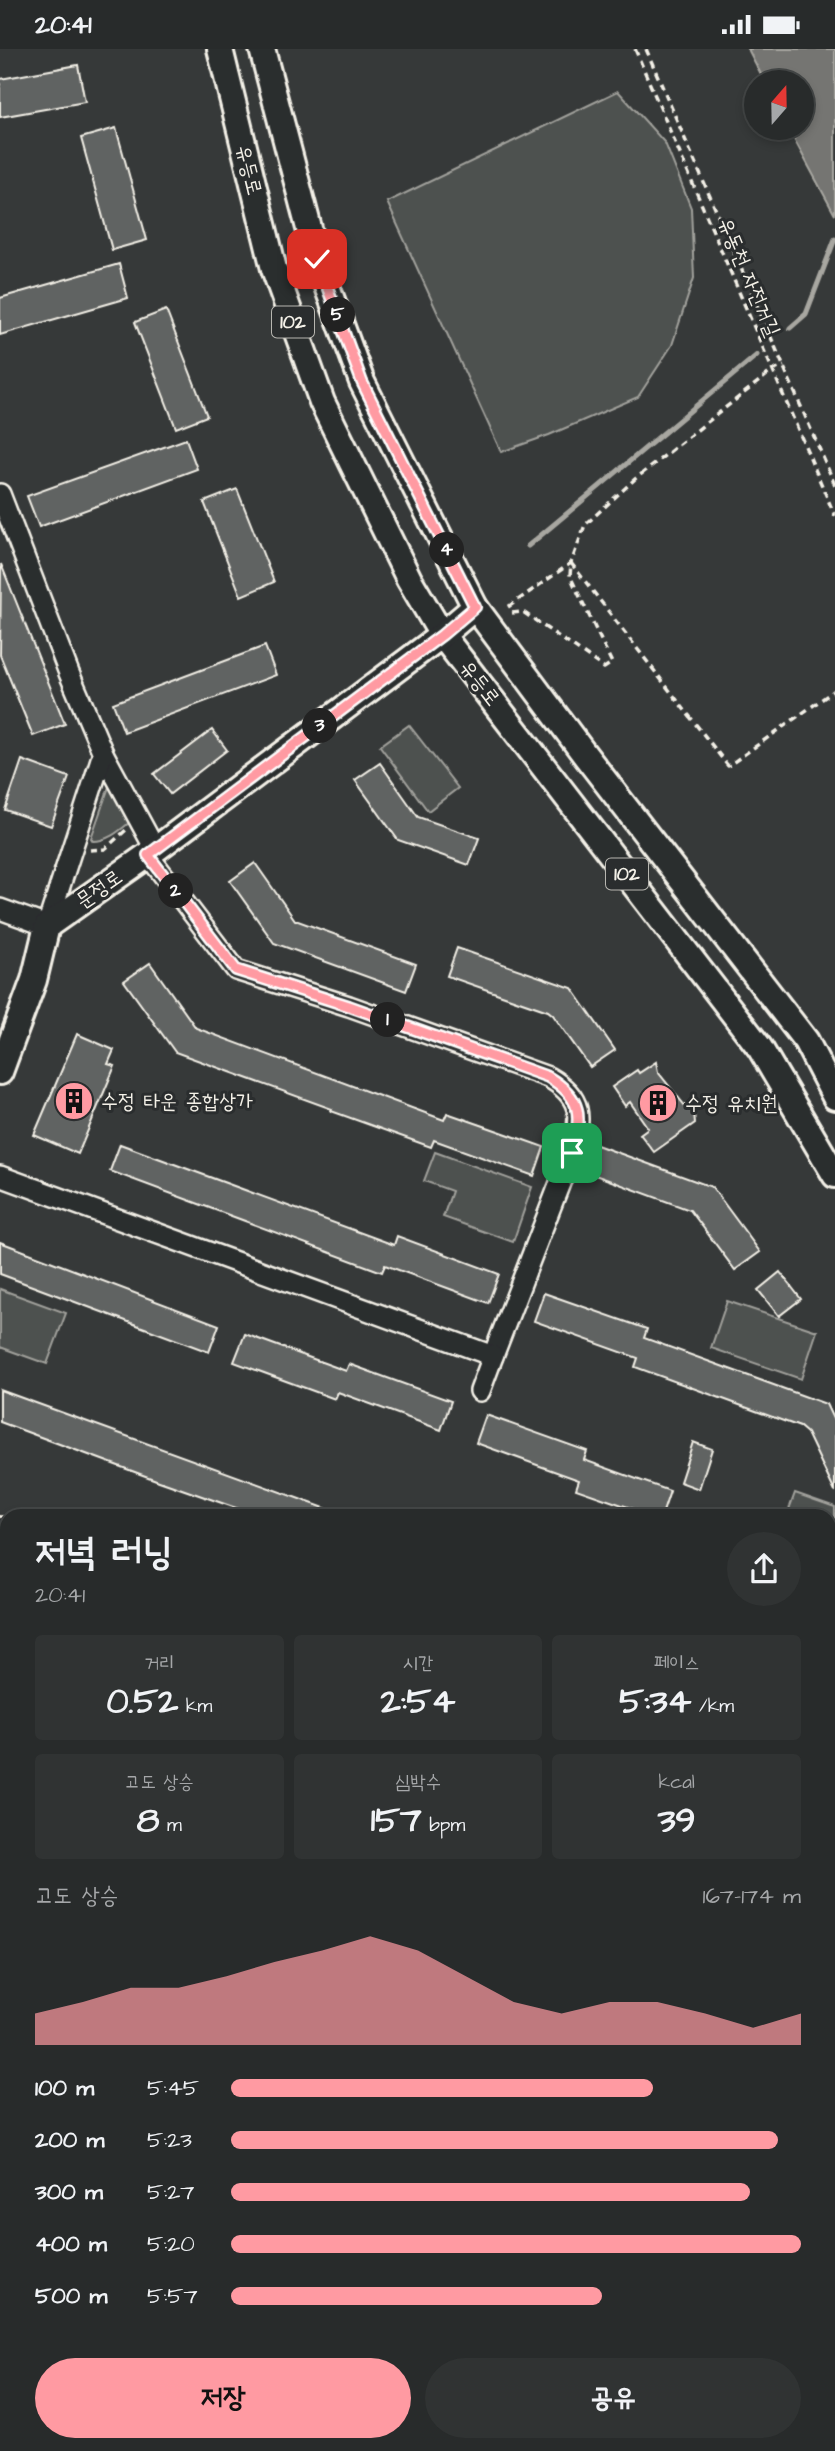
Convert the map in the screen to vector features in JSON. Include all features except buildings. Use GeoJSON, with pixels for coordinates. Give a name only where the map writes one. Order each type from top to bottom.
{"type":"FeatureCollection","features":[{"type":"Feature","properties":{"kind":"main road","name":"유등로"},"geometry":{"type":"LineString","coordinates":[[220,49],[274,269],[322,402],[409,579],[442,635],[760,1048],[835,1175]]}},
{"type":"Feature","properties":{"kind":"main road","name":"유등로"},"geometry":{"type":"LineString","coordinates":[[262,49],[317,259],[362,382],[475,607],[593,766],[806,1041],[835,1097]]}},
{"type":"Feature","properties":{"kind":"main road","name":"문정로"},"geometry":{"type":"LineString","coordinates":[[47,926],[152,852],[442,635],[475,607]]}},
{"type":"Feature","properties":{"kind":"main road"},"geometry":{"type":"LineString","coordinates":[[0,1072],[34,980],[47,926]]}},
{"type":"Feature","properties":{"kind":"street"},"geometry":{"type":"LineString","coordinates":[[0,494],[103,754],[152,852],[236,970],[349,1006],[548,1077],[563,1086],[578,1106],[579,1117],[572,1153],[480,1391]]}},
{"type":"Feature","properties":{"kind":"street"},"geometry":{"type":"LineString","coordinates":[[0,909],[47,926],[103,754]]}},
{"type":"Feature","properties":{"kind":"street"},"geometry":{"type":"LineString","coordinates":[[0,1176],[493,1356]]}},
{"type":"Feature","properties":{"kind":"path","name":"유동천 자전거길"},"geometry":{"type":"LineString","coordinates":[[635,49],[835,516]]}},
{"type":"Feature","properties":{"kind":"path"},"geometry":{"type":"LineString","coordinates":[[646,49],[835,485]]}},
{"type":"Feature","properties":{"kind":"path"},"geometry":{"type":"LineString","coordinates":[[512,613],[523,612],[604,668],[612,663],[570,576],[571,563],[585,525],[635,479],[772,371],[783,366]]}},
{"type":"Feature","properties":{"kind":"path"},"geometry":{"type":"LineString","coordinates":[[508,607],[571,563]]}},
{"type":"Feature","properties":{"kind":"path"},"geometry":{"type":"LineString","coordinates":[[571,563],[728,766],[835,690]]}},
{"type":"Feature","properties":{"kind":"path"},"geometry":{"type":"LineString","coordinates":[[90,850],[106,851],[131,826]]}},
{"type":"Feature","properties":{"kind":"shaded area"},"geometry":{"type":"Polygon","coordinates":[[[748,49],[835,49],[835,215],[794,140],[814,140],[814,70],[759,70],[748,49]]]}},
{"type":"Feature","properties":{"kind":"shaded area"},"geometry":{"type":"Polygon","coordinates":[[[618,91],[665,143],[691,208],[694,278],[672,345],[638,397],[549,435],[501,452],[387,202],[618,91]]]}},
{"type":"Feature","properties":{"kind":"shaded area"},"geometry":{"type":"Polygon","coordinates":[[[409,725],[458,788],[428,811],[380,746],[409,725]]]}},
{"type":"Feature","properties":{"kind":"shaded area"},"geometry":{"type":"Polygon","coordinates":[[[111,781],[130,822],[108,837],[93,841],[91,838],[111,781]]]}},
{"type":"Feature","properties":{"kind":"shaded area"},"geometry":{"type":"Polygon","coordinates":[[[435,1152],[532,1187],[513,1242],[443,1217],[452,1191],[424,1181],[435,1152]]]}},
{"type":"Feature","properties":{"kind":"shaded area"},"geometry":{"type":"Polygon","coordinates":[[[0,1289],[66,1313],[47,1364],[0,1347],[0,1289]]]}},
{"type":"Feature","properties":{"kind":"shaded area"},"geometry":{"type":"Polygon","coordinates":[[[727,1301],[817,1331],[801,1379],[711,1348],[727,1301]]]}},
{"type":"Feature","properties":{"kind":"shaded area"},"geometry":{"type":"Polygon","coordinates":[[[795,1493],[835,1507],[835,1509],[789,1509],[795,1493]]]}},
{"type":"Feature","properties":{"kind":"waterway"},"geometry":{"type":"LineString","coordinates":[[790,328],[806,314],[835,239]]}},
{"type":"Feature","properties":{"kind":"waterway"},"geometry":{"type":"LineString","coordinates":[[528,546],[757,355]]}},
{"type":"Feature","properties":{"kind":"place","name":"수정 타운 종합상가"},"geometry":{"type":"Point","coordinates":[74,1101]}},
{"type":"Feature","properties":{"kind":"place","name":"수정 유치원"},"geometry":{"type":"Point","coordinates":[658,1103]}},
{"type":"Feature","properties":{"kind":"route"},"geometry":{"type":"LineString","coordinates":[[317,259],[362,382],[475,607],[442,635],[148,855],[236,970],[349,1006],[548,1077],[563,1086],[578,1106],[577,1135],[572,1153]]}}]}
